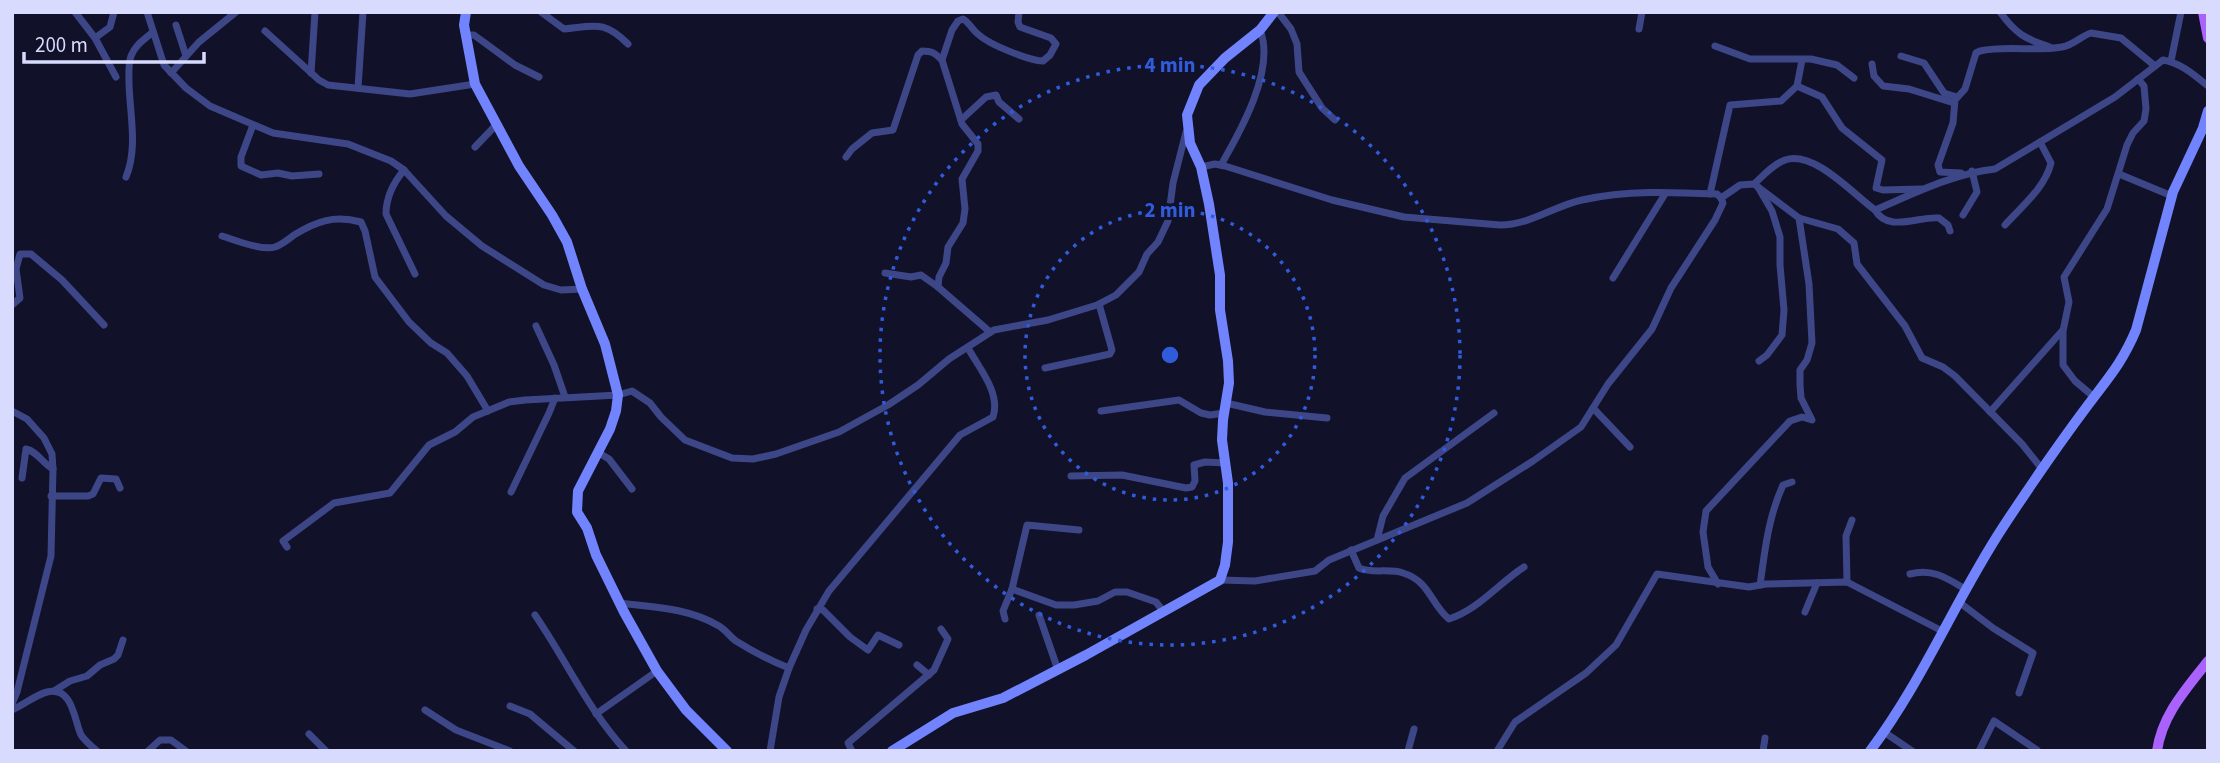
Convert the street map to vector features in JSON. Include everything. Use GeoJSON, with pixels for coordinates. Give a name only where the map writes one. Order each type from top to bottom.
{"type":"FeatureCollection","features":[{"type":"Feature","properties":{"kind":"main road"},"geometry":{"type":"LineString","coordinates":[[2203,12],[2208,37]]}},
{"type":"Feature","properties":{"kind":"main road"},"geometry":{"type":"LineString","coordinates":[[2157,751],[2159,734],[2172,708],[2208,662]]}},
{"type":"Feature","properties":{"kind":"street"},"geometry":{"type":"LineString","coordinates":[[75,12],[95,38],[116,77]]}},
{"type":"Feature","properties":{"kind":"street"},"geometry":{"type":"LineString","coordinates":[[95,38],[110,27],[114,12]]}},
{"type":"Feature","properties":{"kind":"street"},"geometry":{"type":"LineString","coordinates":[[147,12],[164,65],[186,89],[209,106],[274,133],[348,145],[372,152],[404,170],[446,216],[482,246],[544,285],[561,290],[582,289]]}},
{"type":"Feature","properties":{"kind":"street"},"geometry":{"type":"LineString","coordinates":[[311,73],[315,12]]}},
{"type":"Feature","properties":{"kind":"street"},"geometry":{"type":"LineString","coordinates":[[358,88],[363,12]]}},
{"type":"Feature","properties":{"kind":"street"},"geometry":{"type":"LineString","coordinates":[[466,12],[466,35],[475,85],[519,166],[567,242],[582,289],[605,345],[618,395],[616,411],[599,453],[578,491],[577,512],[587,528],[596,555],[619,603],[657,671],[685,710],[727,751]]}},
{"type":"Feature","properties":{"kind":"street"},"geometry":{"type":"LineString","coordinates":[[541,12],[564,29],[600,26],[613,29],[628,44]]}},
{"type":"Feature","properties":{"kind":"street"},"geometry":{"type":"LineString","coordinates":[[942,60],[952,30],[958,21],[963,19],[979,35],[994,43],[1035,61],[1043,61],[1056,44],[1051,38],[1020,27],[1019,12]]}},
{"type":"Feature","properties":{"kind":"street"},"geometry":{"type":"LineString","coordinates":[[287,547],[283,541],[334,503],[390,493],[429,445],[455,432],[473,417],[509,402],[618,395],[632,391],[650,404],[685,440],[732,458],[776,454],[839,432],[888,405],[990,332],[1048,320],[1099,304],[1116,295],[1139,272],[1168,220],[1189,106],[1199,85],[1276,12],[1291,29],[1297,44],[1299,72],[1322,108],[1335,120]]}},
{"type":"Feature","properties":{"kind":"street"},"geometry":{"type":"LineString","coordinates":[[1639,29],[1642,12]]}},
{"type":"Feature","properties":{"kind":"street"},"geometry":{"type":"LineString","coordinates":[[2000,12],[2013,30],[2027,40],[2054,48]]}},
{"type":"Feature","properties":{"kind":"street"},"geometry":{"type":"LineString","coordinates":[[2171,61],[2181,12]]}},
{"type":"Feature","properties":{"kind":"street"},"geometry":{"type":"LineString","coordinates":[[172,73],[199,42],[231,14]]}},
{"type":"Feature","properties":{"kind":"street"},"geometry":{"type":"LineString","coordinates":[[176,25],[186,57]]}},
{"type":"Feature","properties":{"kind":"street"},"geometry":{"type":"LineString","coordinates":[[1221,166],[1249,114],[1261,78],[1263,37],[1260,30]]}},
{"type":"Feature","properties":{"kind":"street"},"geometry":{"type":"LineString","coordinates":[[265,31],[328,85],[410,94],[475,85]]}},
{"type":"Feature","properties":{"kind":"street"},"geometry":{"type":"LineString","coordinates":[[127,177],[133,145],[129,101],[130,57],[137,46],[153,32]]}},
{"type":"Feature","properties":{"kind":"street"},"geometry":{"type":"LineString","coordinates":[[1969,173],[1940,172],[1938,169],[1939,158],[1954,123],[1956,100],[1965,89],[1976,53],[2054,48],[2071,45],[2091,33],[2124,40],[2155,66]]}},
{"type":"Feature","properties":{"kind":"street"},"geometry":{"type":"LineString","coordinates":[[466,35],[474,35],[515,65],[539,77]]}},
{"type":"Feature","properties":{"kind":"street"},"geometry":{"type":"LineString","coordinates":[[1716,46],[1751,59],[1811,59],[1837,65],[1854,78]]}},
{"type":"Feature","properties":{"kind":"street"},"geometry":{"type":"LineString","coordinates":[[846,157],[872,133],[893,130],[918,55],[922,51],[935,52],[942,60],[961,120],[978,144],[978,150],[962,179],[965,209],[963,223],[948,247],[938,287]]}},
{"type":"Feature","properties":{"kind":"street"},"geometry":{"type":"LineString","coordinates":[[1901,56],[1924,63],[1944,93],[1956,100]]}},
{"type":"Feature","properties":{"kind":"street"},"geometry":{"type":"LineString","coordinates":[[1710,194],[1730,105],[1781,101],[1797,86],[1802,60]]}},
{"type":"Feature","properties":{"kind":"street"},"geometry":{"type":"LineString","coordinates":[[1875,210],[1941,180],[1995,169],[2115,97],[2163,60],[2187,69],[2208,86]]}},
{"type":"Feature","properties":{"kind":"street"},"geometry":{"type":"LineString","coordinates":[[1872,64],[1874,76],[1883,86],[1956,100]]}},
{"type":"Feature","properties":{"kind":"street"},"geometry":{"type":"LineString","coordinates":[[2094,397],[2075,381],[2063,365],[2063,331],[2069,302],[2064,276],[2107,209],[2127,145],[2144,121],[2144,86],[2138,79]]}},
{"type":"Feature","properties":{"kind":"street"},"geometry":{"type":"LineString","coordinates":[[1797,86],[1822,97],[1842,128],[1882,160],[1876,188],[1923,189]]}},
{"type":"Feature","properties":{"kind":"street"},"geometry":{"type":"LineString","coordinates":[[961,120],[986,97],[996,95],[999,102],[1019,119]]}},
{"type":"Feature","properties":{"kind":"street"},"geometry":{"type":"LineString","coordinates":[[1870,751],[1905,702],[1965,589],[2042,469],[2119,366],[2136,330],[2172,196],[2206,125],[2208,111]]}},
{"type":"Feature","properties":{"kind":"street"},"geometry":{"type":"LineString","coordinates":[[253,125],[241,157],[241,166],[261,175],[319,174]]}},
{"type":"Feature","properties":{"kind":"street"},"geometry":{"type":"LineString","coordinates":[[475,147],[496,125]]}},
{"type":"Feature","properties":{"kind":"street"},"geometry":{"type":"LineString","coordinates":[[1187,128],[1190,143],[1200,164],[1220,275],[1220,310],[1228,372],[1222,440],[1228,483],[1228,542],[1220,580]]}},
{"type":"Feature","properties":{"kind":"street"},"geometry":{"type":"LineString","coordinates":[[2005,225],[2034,193],[2049,171],[2051,163],[2040,142]]}},
{"type":"Feature","properties":{"kind":"street"},"geometry":{"type":"LineString","coordinates":[[1179,158],[1185,155],[1200,164],[1215,164],[1332,200],[1404,217],[1500,226],[1515,225],[1579,200],[1623,193],[1710,194],[1721,198]]}},
{"type":"Feature","properties":{"kind":"street"},"geometry":{"type":"LineString","coordinates":[[1756,185],[1772,166],[1787,159],[1804,160],[1828,172],[1880,217],[1902,224],[1939,218],[1948,225],[1950,231]]}},
{"type":"Feature","properties":{"kind":"street"},"geometry":{"type":"LineString","coordinates":[[404,170],[395,180],[386,205],[386,214],[415,274]]}},
{"type":"Feature","properties":{"kind":"street"},"geometry":{"type":"LineString","coordinates":[[1963,215],[1977,192],[1969,173]]}},
{"type":"Feature","properties":{"kind":"street"},"geometry":{"type":"LineString","coordinates":[[2119,174],[2172,196]]}},
{"type":"Feature","properties":{"kind":"street"},"geometry":{"type":"LineString","coordinates":[[1721,198],[1740,185],[1756,185],[1799,218],[1838,229],[1854,243],[1857,264],[1905,326],[1922,358],[1943,367],[1955,376],[2022,444],[2042,469]]}},
{"type":"Feature","properties":{"kind":"street"},"geometry":{"type":"LineString","coordinates":[[1756,185],[1772,211],[1780,237],[1784,310],[1782,335],[1759,361]]}},
{"type":"Feature","properties":{"kind":"street"},"geometry":{"type":"LineString","coordinates":[[1613,278],[1665,194]]}},
{"type":"Feature","properties":{"kind":"street"},"geometry":{"type":"LineString","coordinates":[[892,751],[953,713],[1003,698],[1220,580],[1255,581],[1315,572],[1329,560],[1467,503],[1497,485],[1581,427],[1608,384],[1652,329],[1671,288],[1715,220],[1723,203],[1721,198]]}},
{"type":"Feature","properties":{"kind":"street"},"geometry":{"type":"LineString","coordinates":[[222,236],[255,246],[275,247],[309,225],[330,218],[361,222],[375,276],[409,322],[447,354],[467,376],[488,411]]}},
{"type":"Feature","properties":{"kind":"street"},"geometry":{"type":"LineString","coordinates":[[1718,584],[1708,567],[1703,532],[1706,511],[1790,421],[1802,417],[1812,420],[1801,398],[1800,385],[1800,370],[1807,360],[1812,342],[1809,284],[1799,218]]}},
{"type":"Feature","properties":{"kind":"street"},"geometry":{"type":"LineString","coordinates":[[12,305],[20,298],[17,261],[20,254],[26,252],[62,280],[104,325]]}},
{"type":"Feature","properties":{"kind":"street"},"geometry":{"type":"LineString","coordinates":[[885,273],[921,275],[990,332]]}},
{"type":"Feature","properties":{"kind":"street"},"geometry":{"type":"LineString","coordinates":[[1045,368],[1110,354],[1112,350],[1099,304]]}},
{"type":"Feature","properties":{"kind":"street"},"geometry":{"type":"LineString","coordinates":[[536,326],[565,397]]}},
{"type":"Feature","properties":{"kind":"street"},"geometry":{"type":"LineString","coordinates":[[1990,412],[2063,331]]}},
{"type":"Feature","properties":{"kind":"street"},"geometry":{"type":"LineString","coordinates":[[770,751],[779,697],[789,668],[828,591],[960,435],[993,417],[995,410],[991,388],[968,348]]}},
{"type":"Feature","properties":{"kind":"street"},"geometry":{"type":"LineString","coordinates":[[511,492],[555,398]]}},
{"type":"Feature","properties":{"kind":"street"},"geometry":{"type":"LineString","coordinates":[[1101,411],[1179,400],[1201,413],[1210,415],[1225,408],[1327,418]]}},
{"type":"Feature","properties":{"kind":"street"},"geometry":{"type":"LineString","coordinates":[[1593,408],[1630,447]]}},
{"type":"Feature","properties":{"kind":"street"},"geometry":{"type":"LineString","coordinates":[[12,411],[27,419],[44,438],[52,454],[53,469],[51,556],[12,704]]}},
{"type":"Feature","properties":{"kind":"street"},"geometry":{"type":"LineString","coordinates":[[1377,540],[1383,516],[1405,478],[1494,413]]}},
{"type":"Feature","properties":{"kind":"street"},"geometry":{"type":"LineString","coordinates":[[22,478],[26,449],[34,451],[53,469]]}},
{"type":"Feature","properties":{"kind":"street"},"geometry":{"type":"LineString","coordinates":[[599,453],[608,458],[632,489]]}},
{"type":"Feature","properties":{"kind":"street"},"geometry":{"type":"LineString","coordinates":[[1070,476],[1122,475],[1186,488],[1192,487],[1195,481],[1194,465],[1198,462],[1226,463]]}},
{"type":"Feature","properties":{"kind":"street"},"geometry":{"type":"LineString","coordinates":[[51,496],[88,496],[93,494],[101,478],[116,479],[120,488]]}},
{"type":"Feature","properties":{"kind":"street"},"geometry":{"type":"LineString","coordinates":[[1760,585],[1766,537],[1773,509],[1783,485],[1793,482]]}},
{"type":"Feature","properties":{"kind":"street"},"geometry":{"type":"LineString","coordinates":[[1847,582],[1846,536],[1852,520]]}},
{"type":"Feature","properties":{"kind":"street"},"geometry":{"type":"LineString","coordinates":[[1005,619],[1003,611],[1012,589],[1027,525],[1079,530]]}},
{"type":"Feature","properties":{"kind":"street"},"geometry":{"type":"LineString","coordinates":[[1351,550],[1359,568],[1402,572],[1413,577],[1429,591],[1449,619],[1458,616],[1524,568]]}},
{"type":"Feature","properties":{"kind":"street"},"geometry":{"type":"LineString","coordinates":[[1910,574],[1923,571],[1946,576],[1965,589]]}},
{"type":"Feature","properties":{"kind":"street"},"geometry":{"type":"LineString","coordinates":[[1497,751],[1515,722],[1586,673],[1616,645],[1657,574],[1749,587],[1847,582],[1944,632]]}},
{"type":"Feature","properties":{"kind":"street"},"geometry":{"type":"LineString","coordinates":[[1805,611],[1817,583]]}},
{"type":"Feature","properties":{"kind":"street"},"geometry":{"type":"LineString","coordinates":[[1012,589],[1056,605],[1098,601],[1115,592],[1127,593],[1156,602],[1163,611]]}},
{"type":"Feature","properties":{"kind":"street"},"geometry":{"type":"LineString","coordinates":[[1959,601],[1993,628],[2033,653],[2019,693]]}},
{"type":"Feature","properties":{"kind":"street"},"geometry":{"type":"LineString","coordinates":[[619,603],[668,607],[702,618],[722,627],[734,640],[774,663],[789,668]]}},
{"type":"Feature","properties":{"kind":"street"},"geometry":{"type":"LineString","coordinates":[[817,609],[823,610],[849,637],[869,650],[878,635],[899,645]]}},
{"type":"Feature","properties":{"kind":"street"},"geometry":{"type":"LineString","coordinates":[[535,615],[596,714],[626,751]]}},
{"type":"Feature","properties":{"kind":"street"},"geometry":{"type":"LineString","coordinates":[[1039,615],[1058,670]]}},
{"type":"Feature","properties":{"kind":"street"},"geometry":{"type":"LineString","coordinates":[[848,749],[848,743],[934,670],[948,639],[941,629]]}},
{"type":"Feature","properties":{"kind":"street"},"geometry":{"type":"LineString","coordinates":[[12,710],[38,696],[53,692],[70,681],[87,676],[100,665],[114,659],[123,640]]}},
{"type":"Feature","properties":{"kind":"street"},"geometry":{"type":"LineString","coordinates":[[917,665],[929,675]]}},
{"type":"Feature","properties":{"kind":"street"},"geometry":{"type":"LineString","coordinates":[[596,714],[657,671]]}},
{"type":"Feature","properties":{"kind":"street"},"geometry":{"type":"LineString","coordinates":[[53,692],[66,697],[83,738],[97,751]]}},
{"type":"Feature","properties":{"kind":"street"},"geometry":{"type":"LineString","coordinates":[[510,706],[530,714],[574,751]]}},
{"type":"Feature","properties":{"kind":"street"},"geometry":{"type":"LineString","coordinates":[[425,710],[456,730],[510,751]]}},
{"type":"Feature","properties":{"kind":"street"},"geometry":{"type":"LineString","coordinates":[[1979,751],[1994,721],[2037,750]]}},
{"type":"Feature","properties":{"kind":"street"},"geometry":{"type":"LineString","coordinates":[[1408,751],[1414,729]]}},
{"type":"Feature","properties":{"kind":"street"},"geometry":{"type":"LineString","coordinates":[[1884,732],[1912,751]]}},
{"type":"Feature","properties":{"kind":"street"},"geometry":{"type":"LineString","coordinates":[[309,734],[327,751]]}},
{"type":"Feature","properties":{"kind":"street"},"geometry":{"type":"LineString","coordinates":[[1763,751],[1765,738]]}},
{"type":"Feature","properties":{"kind":"street"},"geometry":{"type":"LineString","coordinates":[[148,751],[160,740],[171,740],[186,751]]}}]}
